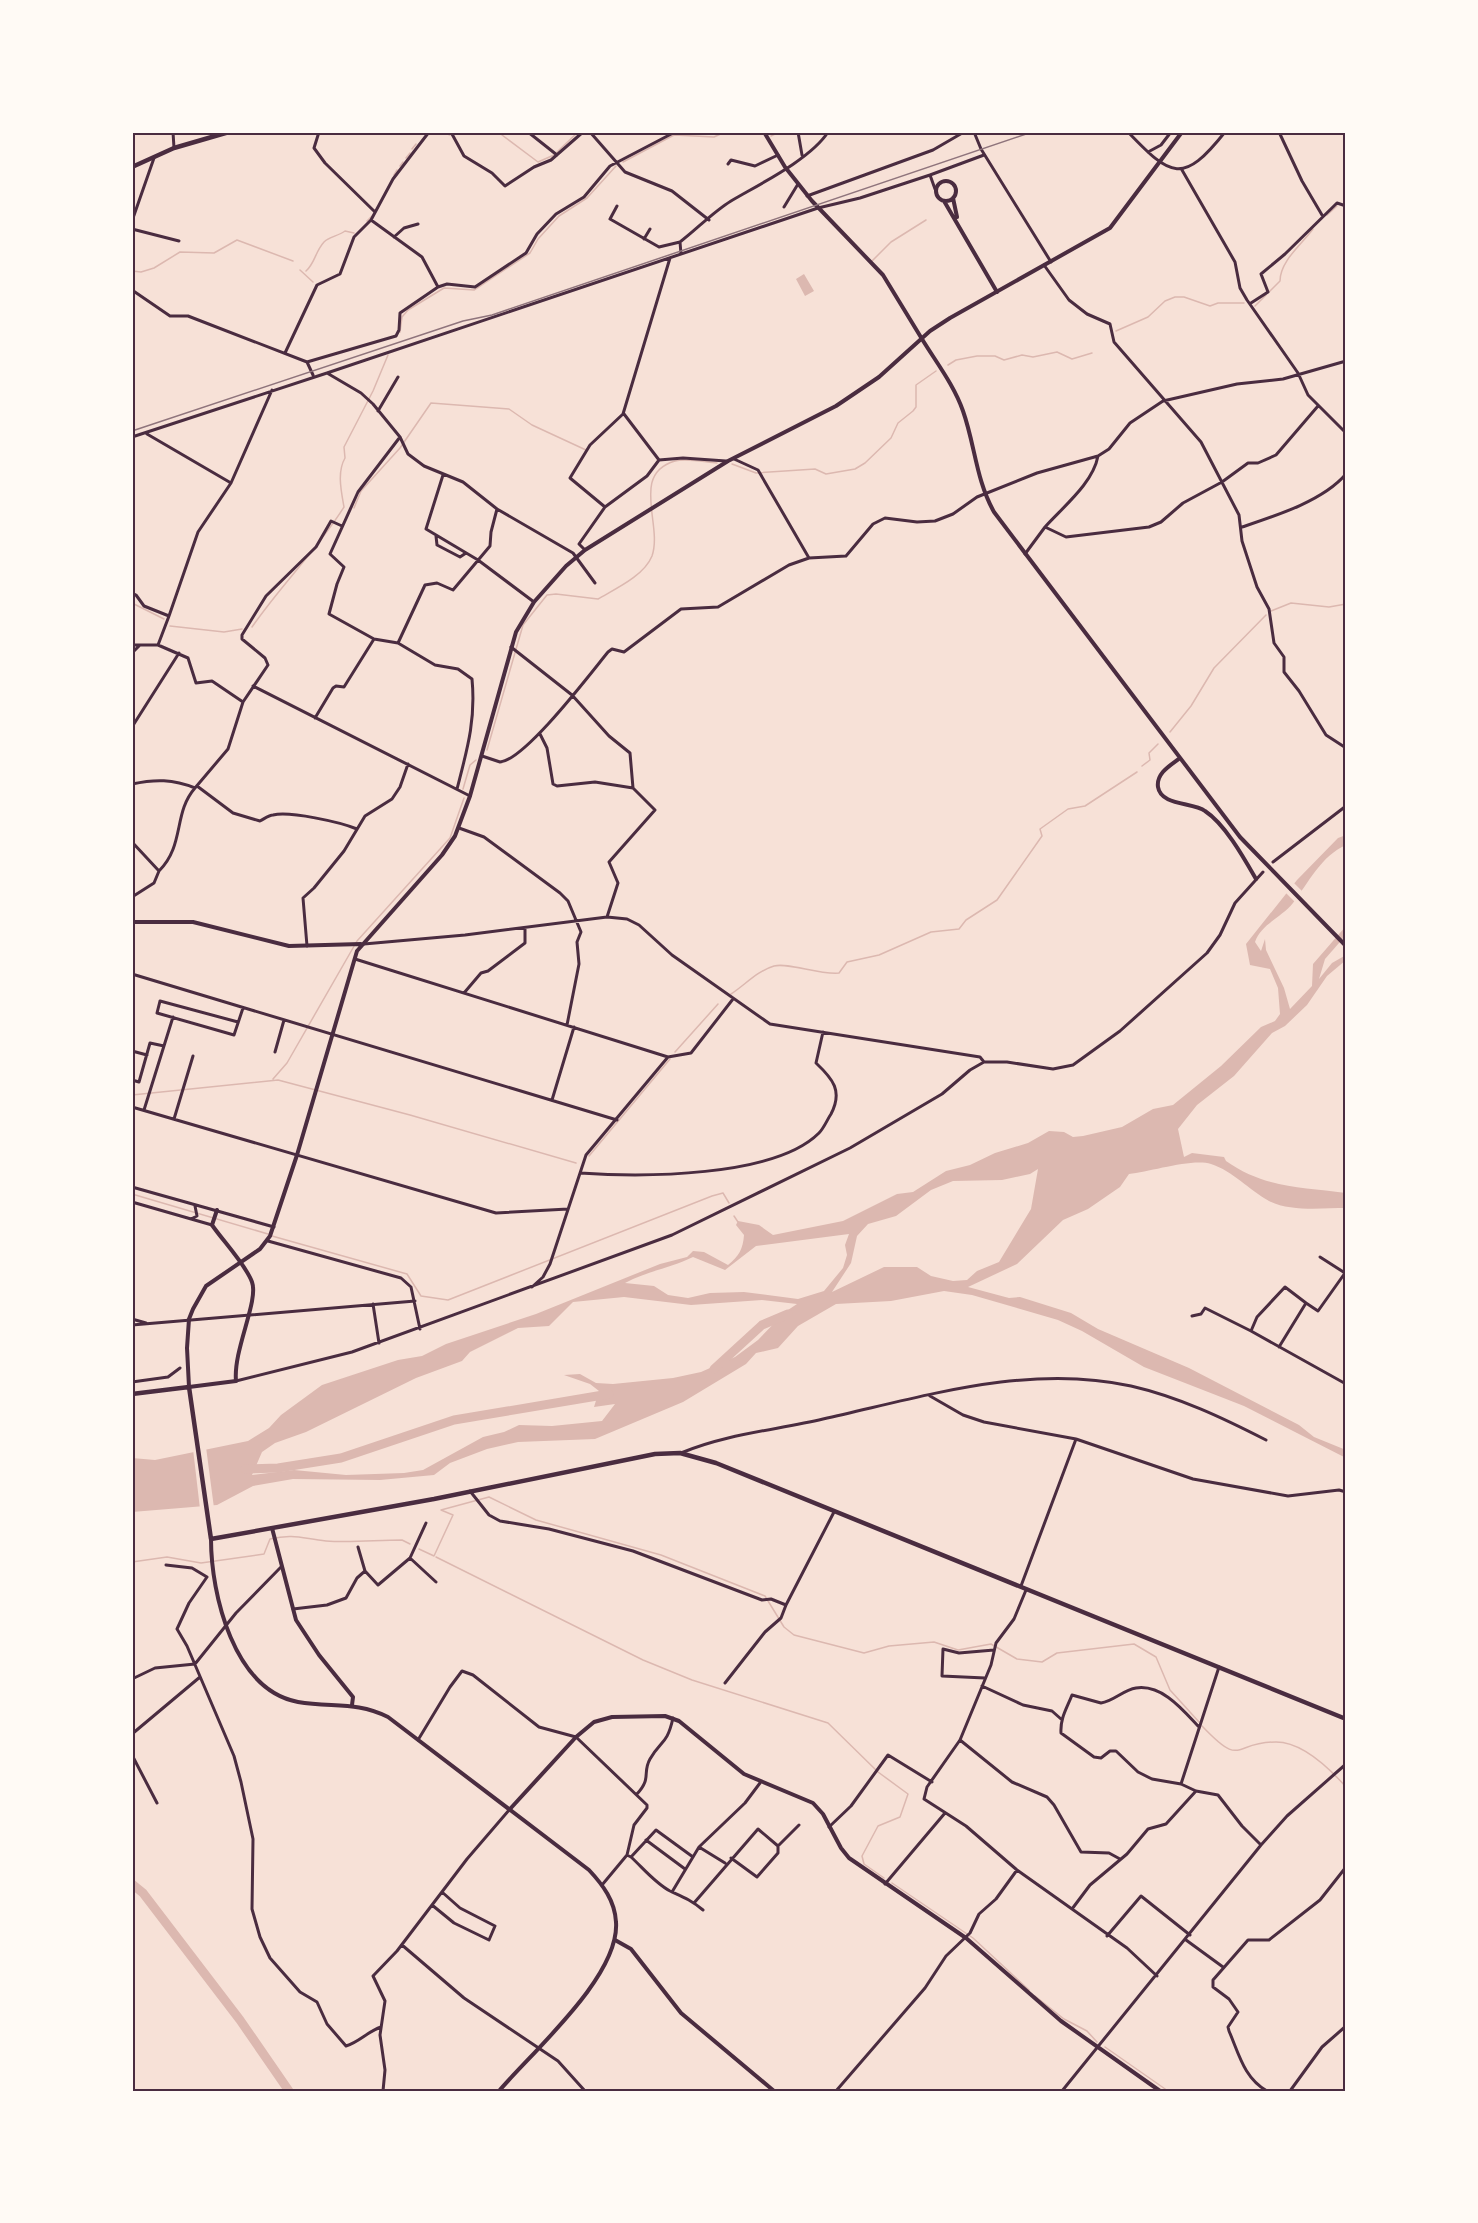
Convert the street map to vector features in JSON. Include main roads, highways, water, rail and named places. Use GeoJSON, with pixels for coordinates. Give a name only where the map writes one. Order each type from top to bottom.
{"type":"FeatureCollection","features":[{"type":"Feature","properties":{"kind":"highway"},"geometry":{"type":"LineString","coordinates":[[132,167],[174,148],[229,132]]}},
{"type":"Feature","properties":{"kind":"highway"},"geometry":{"type":"LineString","coordinates":[[132,1394],[189,1387],[211,1539],[273,1531],[472,1494],[655,1454],[680,1453],[716,1463],[1346,1719]]}},
{"type":"Feature","properties":{"kind":"main road"},"geometry":{"type":"LineString","coordinates":[[764,132],[785,167],[807,196],[883,275],[955,392],[963,411],[984,494],[1025,554],[1240,837],[1346,946]]}},
{"type":"Feature","properties":{"kind":"main road"},"geometry":{"type":"LineString","coordinates":[[216,1213],[213,1223],[238,1262],[251,1279],[254,1290],[236,1354],[236,1381],[189,1387],[187,1348],[189,1319],[206,1286],[238,1262],[269,1239],[297,1155],[360,944],[442,855],[459,828],[512,648],[523,616],[534,602],[576,556],[585,550],[728,461],[836,406],[879,377],[950,318],[1110,228],[1182,132]]}},
{"type":"Feature","properties":{"kind":"main road"},"geometry":{"type":"LineString","coordinates":[[960,226],[953,198],[956,188],[949,181],[942,181],[935,189],[938,198],[944,201],[960,226],[997,292]]}},
{"type":"Feature","properties":{"kind":"main road"},"geometry":{"type":"LineString","coordinates":[[944,201],[953,198]]}},
{"type":"Feature","properties":{"kind":"main road"},"geometry":{"type":"LineString","coordinates":[[1180,758],[1164,770],[1160,777],[1158,786],[1161,793],[1170,801],[1194,804],[1208,812],[1238,849],[1256,879]]}},
{"type":"Feature","properties":{"kind":"main road"},"geometry":{"type":"LineString","coordinates":[[132,922],[193,922],[270,942],[307,946],[360,944]]}},
{"type":"Feature","properties":{"kind":"main road"},"geometry":{"type":"LineString","coordinates":[[273,1531],[293,1609],[306,1638],[352,1697],[352,1705]]}},
{"type":"Feature","properties":{"kind":"main road"},"geometry":{"type":"LineString","coordinates":[[211,1539],[213,1569],[227,1625],[246,1667],[263,1686],[276,1694],[300,1702],[352,1705],[388,1717],[589,1870],[611,1899],[615,1914],[615,1940],[599,1976],[499,2091]]}},
{"type":"Feature","properties":{"kind":"main road"},"geometry":{"type":"LineString","coordinates":[[510,1809],[585,1727],[603,1718],[653,1715],[672,1718],[760,1783],[802,1796],[813,1803],[849,1858],[885,1884],[967,1936],[1029,1996],[1160,2091]]}},
{"type":"Feature","properties":{"kind":"main road"},"geometry":{"type":"LineString","coordinates":[[615,1940],[631,1949],[681,2013],[774,2091]]}},
{"type":"Feature","properties":{"kind":"waterway"},"geometry":{"type":"LineString","coordinates":[[442,132],[450,135]]}},
{"type":"Feature","properties":{"kind":"waterway"},"geometry":{"type":"LineString","coordinates":[[491,132],[500,134]]}},
{"type":"Feature","properties":{"kind":"waterway"},"geometry":{"type":"LineString","coordinates":[[557,152],[578,132]]}},
{"type":"Feature","properties":{"kind":"waterway"},"geometry":{"type":"LineString","coordinates":[[623,162],[674,135],[714,137],[725,132]]}},
{"type":"Feature","properties":{"kind":"waterway"},"geometry":{"type":"LineString","coordinates":[[753,132],[760,133]]}},
{"type":"Feature","properties":{"kind":"waterway"},"geometry":{"type":"LineString","coordinates":[[771,136],[779,132]]}},
{"type":"Feature","properties":{"kind":"waterway"},"geometry":{"type":"LineString","coordinates":[[502,135],[538,162],[554,155]]}},
{"type":"Feature","properties":{"kind":"waterway"},"geometry":{"type":"LineString","coordinates":[[412,149],[416,144]]}},
{"type":"Feature","properties":{"kind":"waterway"},"geometry":{"type":"LineString","coordinates":[[406,158],[410,153]]}},
{"type":"Feature","properties":{"kind":"waterway"},"geometry":{"type":"LineString","coordinates":[[400,166],[403,162]]}},
{"type":"Feature","properties":{"kind":"waterway"},"geometry":{"type":"LineString","coordinates":[[400,332],[402,317],[408,310],[444,288],[474,290],[530,253],[538,239],[559,216],[587,198],[616,166]]}},
{"type":"Feature","properties":{"kind":"waterway"},"geometry":{"type":"LineString","coordinates":[[394,175],[397,170]]}},
{"type":"Feature","properties":{"kind":"waterway"},"geometry":{"type":"LineString","coordinates":[[1327,215],[1337,206]]}},
{"type":"Feature","properties":{"kind":"waterway"},"geometry":{"type":"LineString","coordinates":[[367,221],[372,216]]}},
{"type":"Feature","properties":{"kind":"waterway"},"geometry":{"type":"LineString","coordinates":[[872,261],[891,242],[926,220]]}},
{"type":"Feature","properties":{"kind":"waterway"},"geometry":{"type":"LineString","coordinates":[[1269,292],[1280,281],[1281,274],[1292,253],[1313,229]]}},
{"type":"Feature","properties":{"kind":"waterway"},"geometry":{"type":"LineString","coordinates":[[306,271],[326,240],[345,231],[354,233]]}},
{"type":"Feature","properties":{"kind":"waterway"},"geometry":{"type":"LineString","coordinates":[[132,271],[141,272],[154,268],[180,252],[214,253],[237,240],[293,261]]}},
{"type":"Feature","properties":{"kind":"waterway"},"geometry":{"type":"LineString","coordinates":[[300,270],[313,282]]}},
{"type":"Feature","properties":{"kind":"waterway"},"geometry":{"type":"LineString","coordinates":[[1255,306],[1266,295]]}},
{"type":"Feature","properties":{"kind":"waterway"},"geometry":{"type":"LineString","coordinates":[[1116,331],[1148,317],[1165,301],[1175,297],[1184,297],[1210,306],[1218,303],[1244,303]]}},
{"type":"Feature","properties":{"kind":"waterway"},"geometry":{"type":"LineString","coordinates":[[948,365],[956,360],[977,356],[995,356],[1004,360],[1022,355],[1033,357],[1057,352],[1072,359],[1092,353]]}},
{"type":"Feature","properties":{"kind":"waterway"},"geometry":{"type":"LineString","coordinates":[[252,627],[344,507],[340,481],[345,458],[344,447],[373,391],[388,355]]}},
{"type":"Feature","properties":{"kind":"waterway"},"geometry":{"type":"LineString","coordinates":[[732,464],[756,473],[815,469],[826,474],[855,469],[865,463],[891,438],[898,423],[916,407],[916,385],[936,371]]}},
{"type":"Feature","properties":{"kind":"waterway"},"geometry":{"type":"LineString","coordinates":[[354,508],[361,491],[400,448],[431,403],[509,409],[532,425],[586,450]]}},
{"type":"Feature","properties":{"kind":"waterway"},"geometry":{"type":"LineString","coordinates":[[487,750],[523,625],[547,595],[598,599],[636,576],[652,556],[654,530],[651,489],[654,477],[662,468],[679,460],[717,463]]}},
{"type":"Feature","properties":{"kind":"waterway"},"geometry":{"type":"LineString","coordinates":[[132,603],[164,619]]}},
{"type":"Feature","properties":{"kind":"waterway"},"geometry":{"type":"LineString","coordinates":[[1271,611],[1291,603],[1329,607],[1346,604]]}},
{"type":"Feature","properties":{"kind":"waterway"},"geometry":{"type":"LineString","coordinates":[[1170,732],[1191,706],[1214,668],[1266,615]]}},
{"type":"Feature","properties":{"kind":"waterway"},"geometry":{"type":"LineString","coordinates":[[170,626],[224,632],[242,629]]}},
{"type":"Feature","properties":{"kind":"waterway"},"geometry":{"type":"LineString","coordinates":[[1142,766],[1150,760],[1149,753],[1158,744]]}},
{"type":"Feature","properties":{"kind":"waterway"},"geometry":{"type":"LineString","coordinates":[[463,789],[470,765],[476,760]]}},
{"type":"Feature","properties":{"kind":"waterway"},"geometry":{"type":"LineString","coordinates":[[731,994],[774,966],[839,973],[847,962],[879,955],[931,932],[959,929],[966,920],[997,900],[1042,836],[1040,829],[1068,809],[1085,806],[1137,772]]}},
{"type":"Feature","properties":{"kind":"waterway"},"geometry":{"type":"LineString","coordinates":[[273,1079],[287,1063],[357,941],[450,838],[464,798]]}},
{"type":"Feature","properties":{"kind":"waterway"},"geometry":{"type":"LineString","coordinates":[[675,1052],[718,1004]]}},
{"type":"Feature","properties":{"kind":"waterway"},"geometry":{"type":"LineString","coordinates":[[589,1156],[670,1059]]}},
{"type":"Feature","properties":{"kind":"waterway"},"geometry":{"type":"LineString","coordinates":[[132,1095],[278,1080],[576,1163]]}},
{"type":"Feature","properties":{"kind":"waterway"},"geometry":{"type":"LineString","coordinates":[[272,1236],[407,1274],[421,1296],[448,1300],[712,1196],[723,1193],[729,1203]]}},
{"type":"Feature","properties":{"kind":"waterway"},"geometry":{"type":"LineString","coordinates":[[132,1194],[268,1234]]}},
{"type":"Feature","properties":{"kind":"waterway"},"geometry":{"type":"LineString","coordinates":[[734,1216],[738,1222]]}},
{"type":"Feature","properties":{"kind":"waterway"},"geometry":{"type":"LineString","coordinates":[[714,1369],[762,1325],[788,1314]]}},
{"type":"Feature","properties":{"kind":"waterway"},"geometry":{"type":"LineString","coordinates":[[245,1469],[278,1468],[341,1458],[454,1420],[609,1394]]}},
{"type":"Feature","properties":{"kind":"waterway"},"geometry":{"type":"LineString","coordinates":[[419,1549],[434,1556],[453,1515],[441,1510],[489,1497],[536,1520],[661,1555],[765,1596],[784,1627],[794,1635],[864,1653],[889,1646],[934,1642],[958,1650],[991,1644],[1017,1659],[1042,1662],[1057,1653],[1134,1644],[1156,1657],[1170,1690],[1199,1722]]}},
{"type":"Feature","properties":{"kind":"waterway"},"geometry":{"type":"LineString","coordinates":[[132,1562],[167,1557],[201,1563],[264,1554],[270,1539],[286,1536],[335,1542],[402,1540],[410,1544]]}},
{"type":"Feature","properties":{"kind":"waterway"},"geometry":{"type":"LineString","coordinates":[[436,1557],[643,1660],[692,1680],[828,1723],[878,1772],[908,1794],[900,1817],[878,1826],[862,1856],[864,1864],[884,1878]]}},
{"type":"Feature","properties":{"kind":"waterway"},"geometry":{"type":"LineString","coordinates":[[1202,1726],[1215,1739],[1232,1750],[1276,1742],[1296,1746],[1324,1765],[1346,1787]]}},
{"type":"Feature","properties":{"kind":"waterway"},"geometry":{"type":"LineString","coordinates":[[892,1883],[973,1938],[1029,1990]]}},
{"type":"Feature","properties":{"kind":"waterway"},"geometry":{"type":"LineString","coordinates":[[132,1884],[143,1893],[240,2020],[289,2091]]}},
{"type":"Feature","properties":{"kind":"waterway"},"geometry":{"type":"LineString","coordinates":[[1035,1996],[1064,2019],[1087,2031],[1097,2042]]}},
{"type":"Feature","properties":{"kind":"waterway"},"geometry":{"type":"LineString","coordinates":[[1105,2047],[1168,2091]]}},
{"type":"Feature","properties":{"kind":"railway"},"geometry":{"type":"LineString","coordinates":[[132,431],[463,321],[492,315],[1032,132]]}}]}
